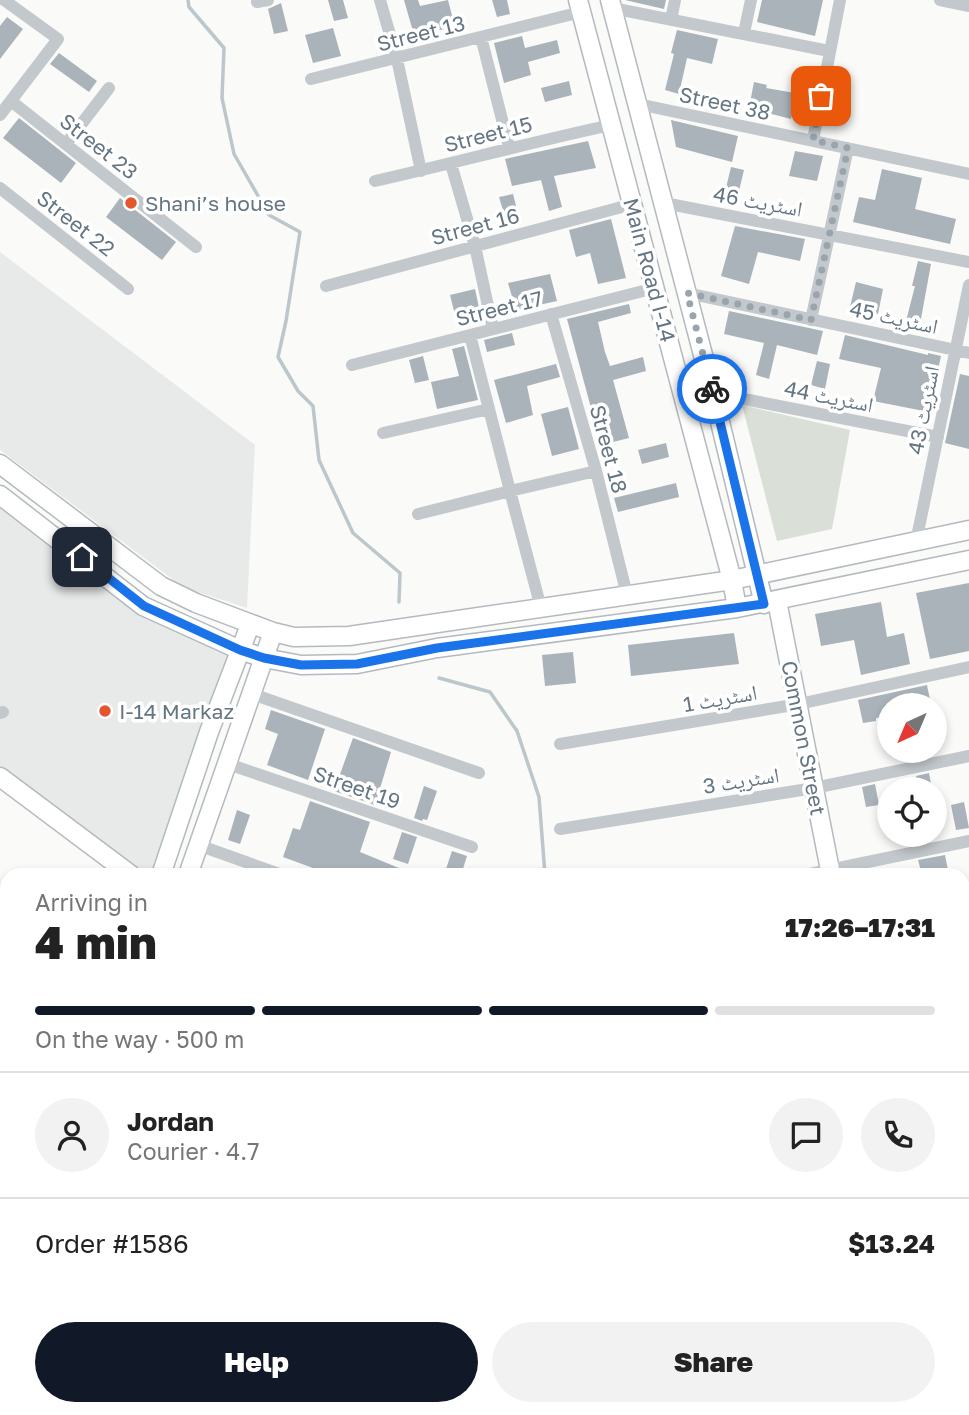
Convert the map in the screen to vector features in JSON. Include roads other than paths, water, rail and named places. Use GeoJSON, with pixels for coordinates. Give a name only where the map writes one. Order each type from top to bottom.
{"type":"FeatureCollection","features":[{"type":"Feature","properties":{"kind":"main road","name":"Main Road I-14"},"geometry":{"type":"LineString","coordinates":[[611,4],[759,575],[771,602]]}},
{"type":"Feature","properties":{"kind":"main road","name":"Main Road I-14"},"geometry":{"type":"LineString","coordinates":[[579,6],[732,580],[737,608]]}},
{"type":"Feature","properties":{"kind":"main road"},"geometry":{"type":"LineString","coordinates":[[0,464],[161,586],[250,625],[294,637],[349,636],[732,580],[969,530]]}},
{"type":"Feature","properties":{"kind":"main road"},"geometry":{"type":"LineString","coordinates":[[0,495],[144,606],[240,650],[301,665],[357,664],[437,648],[737,608],[969,561]]}},
{"type":"Feature","properties":{"kind":"main road","name":"Common Street"},"geometry":{"type":"LineString","coordinates":[[771,602],[799,704],[830,868]]}},
{"type":"Feature","properties":{"kind":"main road"},"geometry":{"type":"LineString","coordinates":[[163,868],[209,732],[250,625]]}},
{"type":"Feature","properties":{"kind":"main road"},"geometry":{"type":"LineString","coordinates":[[190,868],[273,632]]}},
{"type":"Feature","properties":{"kind":"main road"},"geometry":{"type":"LineString","coordinates":[[0,777],[122,868]]}},
{"type":"Feature","properties":{"kind":"street"},"geometry":{"type":"LineString","coordinates":[[0,115],[58,40],[4,0]]}},
{"type":"Feature","properties":{"kind":"street"},"geometry":{"type":"LineString","coordinates":[[380,0],[397,59],[421,171]]}},
{"type":"Feature","properties":{"kind":"street"},"geometry":{"type":"LineString","coordinates":[[671,19],[675,0]]}},
{"type":"Feature","properties":{"kind":"street"},"geometry":{"type":"LineString","coordinates":[[744,33],[751,0]]}},
{"type":"Feature","properties":{"kind":"street"},"geometry":{"type":"LineString","coordinates":[[813,140],[840,0]]}},
{"type":"Feature","properties":{"kind":"street"},"geometry":{"type":"LineString","coordinates":[[940,0],[969,6]]}},
{"type":"Feature","properties":{"kind":"street"},"geometry":{"type":"LineString","coordinates":[[611,4],[829,51]]}},
{"type":"Feature","properties":{"kind":"street","name":"Street 13"},"geometry":{"type":"LineString","coordinates":[[311,79],[481,37],[579,6]]}},
{"type":"Feature","properties":{"kind":"street"},"geometry":{"type":"LineString","coordinates":[[481,37],[509,147]]}},
{"type":"Feature","properties":{"kind":"street"},"geometry":{"type":"LineString","coordinates":[[66,144],[108,88]]}},
{"type":"Feature","properties":{"kind":"street","name":"Street 23"},"geometry":{"type":"LineString","coordinates":[[11,101],[196,247]]}},
{"type":"Feature","properties":{"kind":"street","name":"Street 38"},"geometry":{"type":"LineString","coordinates":[[638,104],[969,174]]}},
{"type":"Feature","properties":{"kind":"street","name":"Street 15"},"geometry":{"type":"LineString","coordinates":[[374,181],[611,125]]}},
{"type":"Feature","properties":{"kind":"street"},"geometry":{"type":"LineString","coordinates":[[811,320],[848,148]]}},
{"type":"Feature","properties":{"kind":"street"},"geometry":{"type":"LineString","coordinates":[[451,164],[475,246],[493,329]]}},
{"type":"Feature","properties":{"kind":"street","name":"Street 22"},"geometry":{"type":"LineString","coordinates":[[0,188],[128,289]]}},
{"type":"Feature","properties":{"kind":"street","name":"اسٹریٹ 46"},"geometry":{"type":"LineString","coordinates":[[664,203],[969,262]]}},
{"type":"Feature","properties":{"kind":"street","name":"Street 16"},"geometry":{"type":"LineString","coordinates":[[326,286],[633,204]]}},
{"type":"Feature","properties":{"kind":"street","name":"اسٹریٹ 43"},"geometry":{"type":"LineString","coordinates":[[916,542],[969,285]]}},
{"type":"Feature","properties":{"kind":"street","name":"Street 17"},"geometry":{"type":"LineString","coordinates":[[352,365],[655,288]]}},
{"type":"Feature","properties":{"kind":"street","name":"اسٹریٹ 45"},"geometry":{"type":"LineString","coordinates":[[687,293],[969,353]]}},
{"type":"Feature","properties":{"kind":"street","name":"Street 18"},"geometry":{"type":"LineString","coordinates":[[551,314],[596,471],[627,595]]}},
{"type":"Feature","properties":{"kind":"street"},"geometry":{"type":"LineString","coordinates":[[470,335],[541,608]]}},
{"type":"Feature","properties":{"kind":"street","name":"اسٹریٹ 44"},"geometry":{"type":"LineString","coordinates":[[713,393],[938,437]]}},
{"type":"Feature","properties":{"kind":"street"},"geometry":{"type":"LineString","coordinates":[[383,433],[489,409]]}},
{"type":"Feature","properties":{"kind":"street"},"geometry":{"type":"LineString","coordinates":[[418,514],[596,471]]}},
{"type":"Feature","properties":{"kind":"street","name":"اسٹریٹ 1"},"geometry":{"type":"LineString","coordinates":[[560,744],[799,704],[969,667]]}},
{"type":"Feature","properties":{"kind":"street"},"geometry":{"type":"LineString","coordinates":[[252,694],[479,772]]}},
{"type":"Feature","properties":{"kind":"street","name":"اسٹریٹ 3"},"geometry":{"type":"LineString","coordinates":[[560,829],[814,788],[969,756]]}},
{"type":"Feature","properties":{"kind":"street","name":"Street 19"},"geometry":{"type":"LineString","coordinates":[[228,764],[472,847]]}},
{"type":"Feature","properties":{"kind":"street"},"geometry":{"type":"LineString","coordinates":[[853,868],[969,841]]}},
{"type":"Feature","properties":{"kind":"street"},"geometry":{"type":"LineString","coordinates":[[198,845],[262,868]]}},
{"type":"Feature","properties":{"kind":"waterway"},"geometry":{"type":"LineString","coordinates":[[188,0],[189,7],[224,48],[222,98],[234,154],[269,215],[300,232],[278,357],[298,391],[313,406],[319,460],[353,533],[400,573],[399,602]]}},
{"type":"Feature","properties":{"kind":"waterway"},"geometry":{"type":"LineString","coordinates":[[439,678],[490,692],[517,731],[539,797],[544,868]]}},
{"type":"Feature","properties":{"kind":"place","name":"Shani’s house"},"geometry":{"type":"Point","coordinates":[131,203]}},
{"type":"Feature","properties":{"kind":"place","name":"I-14 Markaz"},"geometry":{"type":"Point","coordinates":[105,711]}}]}
